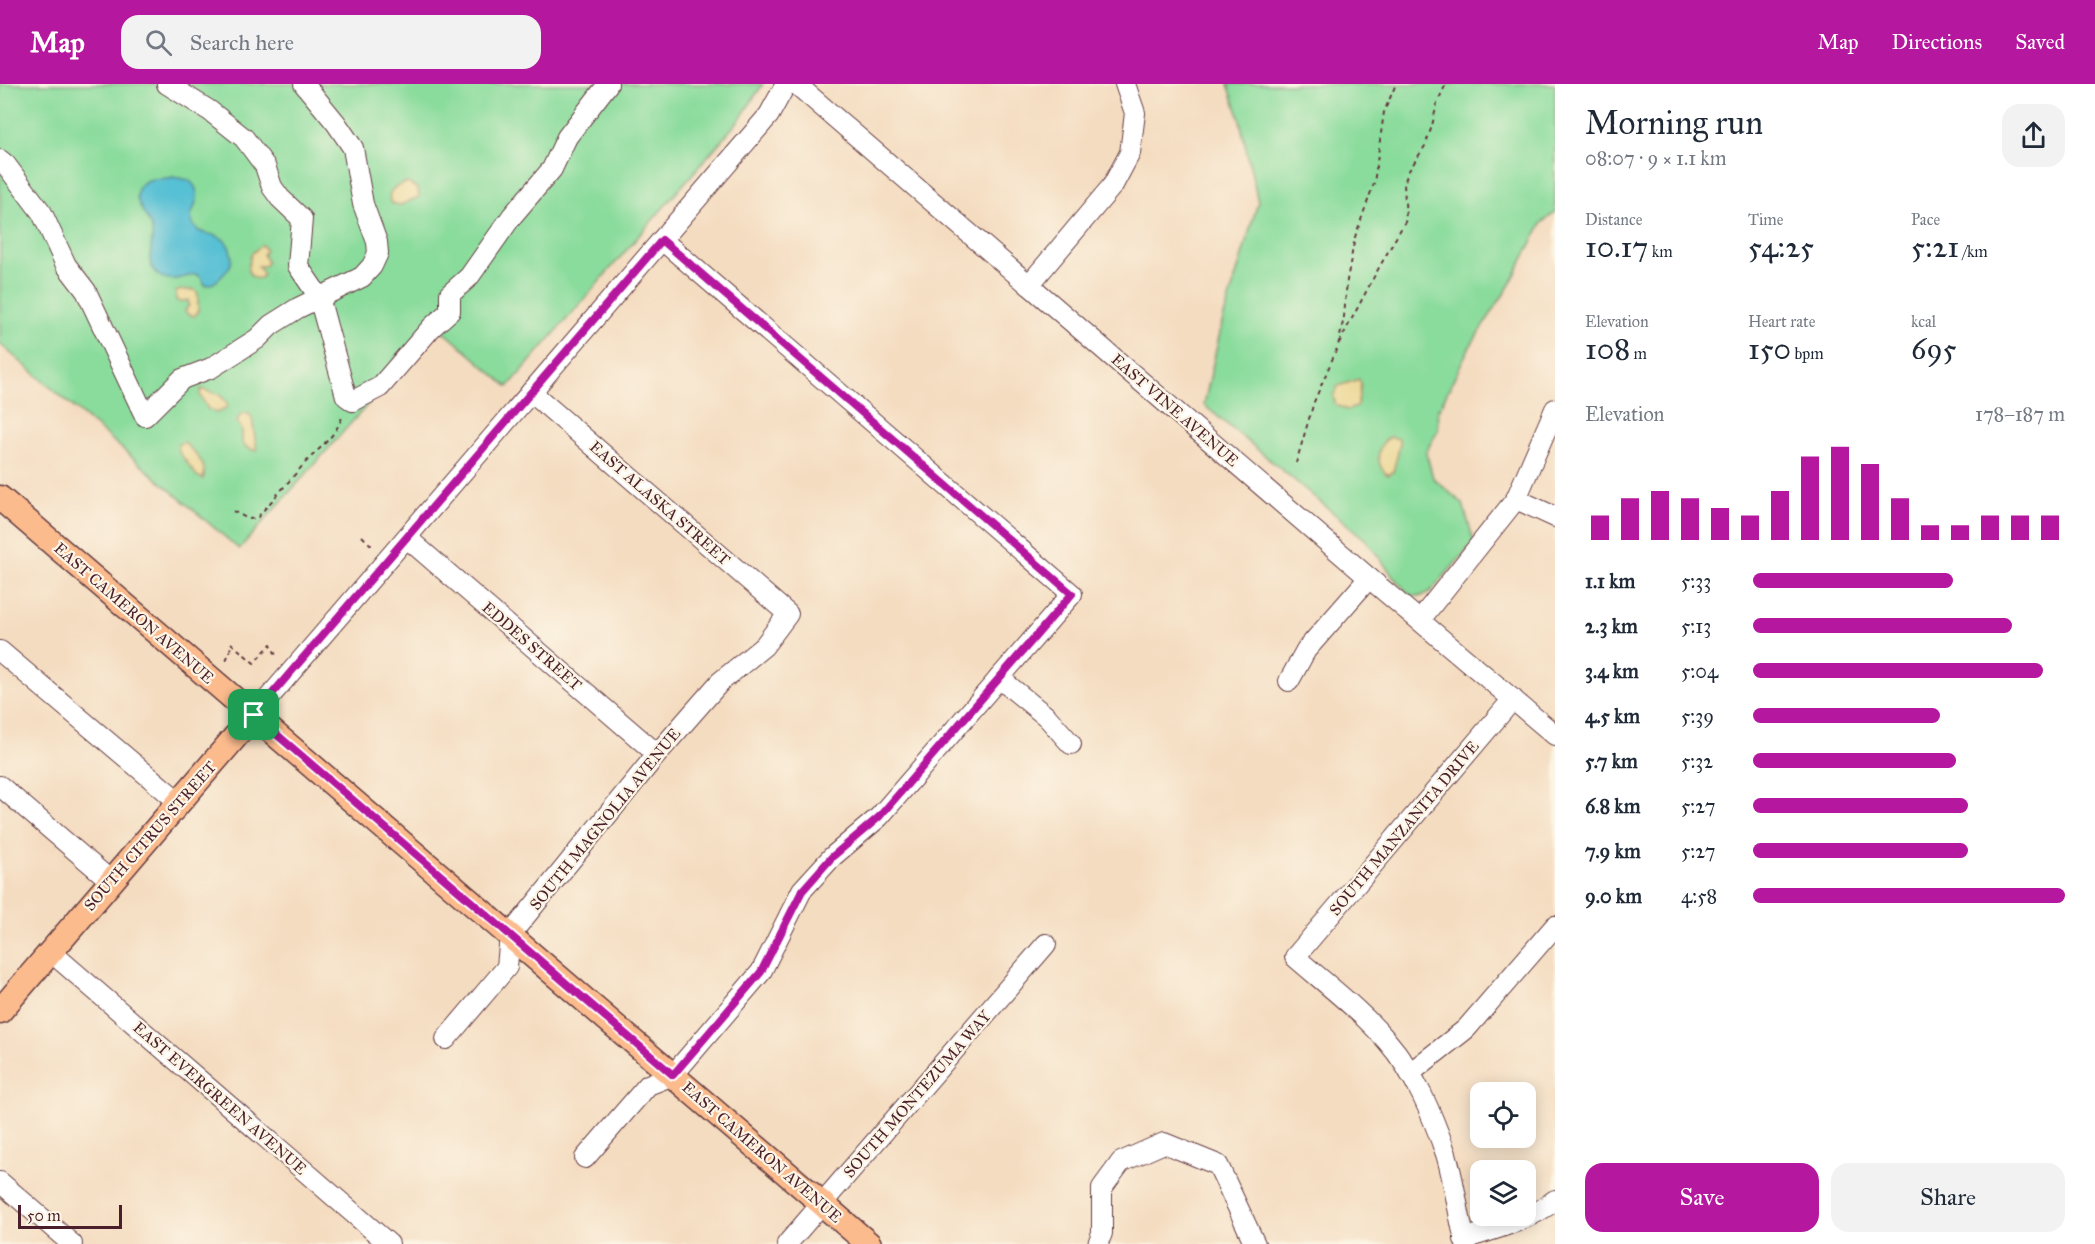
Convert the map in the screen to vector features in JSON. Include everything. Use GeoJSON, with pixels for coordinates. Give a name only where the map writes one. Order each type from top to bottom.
{"type":"FeatureCollection","features":[{"type":"Feature","properties":{"kind":"main road","name":"EAST CAMERON AVENUE"},"geometry":{"type":"LineString","coordinates":[[0,498],[869,1244]]}},
{"type":"Feature","properties":{"kind":"main road","name":"SOUTH CITRUS STREET"},"geometry":{"type":"LineString","coordinates":[[0,1011],[254,715]]}},
{"type":"Feature","properties":{"kind":"street"},"geometry":{"type":"LineString","coordinates":[[167,84],[210,111],[244,138],[265,166],[272,187],[302,219],[298,266],[319,297],[346,396],[353,401],[380,387],[432,327],[450,311],[450,294],[469,277],[512,216],[552,169],[567,137],[608,84]]}},
{"type":"Feature","properties":{"kind":"street"},"geometry":{"type":"LineString","coordinates":[[0,160],[42,213],[51,229],[58,251],[86,291],[145,416],[183,379],[211,368],[257,339],[280,319],[319,297],[362,277],[372,266],[378,253],[377,242],[363,204],[352,148],[336,123],[304,84]]}},
{"type":"Feature","properties":{"kind":"street","name":"SOUTH CITRUS STREET"},"geometry":{"type":"LineString","coordinates":[[254,715],[769,115],[786,84]]}},
{"type":"Feature","properties":{"kind":"street","name":"EAST VINE AVENUE"},"geometry":{"type":"LineString","coordinates":[[796,84],[1369,578],[1555,735]]}},
{"type":"Feature","properties":{"kind":"street"},"geometry":{"type":"LineString","coordinates":[[1029,285],[1113,185],[1130,153],[1135,113],[1125,84]]}},
{"type":"Feature","properties":{"kind":"street"},"geometry":{"type":"LineString","coordinates":[[585,1158],[648,1085],[673,1075],[761,972],[802,891],[832,857],[879,817],[1072,594],[662,240]]}},
{"type":"Feature","properties":{"kind":"street","name":"EAST ALASKA STREET"},"geometry":{"type":"LineString","coordinates":[[531,392],[788,614]]}},
{"type":"Feature","properties":{"kind":"street"},"geometry":{"type":"LineString","coordinates":[[1420,620],[1516,499],[1555,409]]}},
{"type":"Feature","properties":{"kind":"street"},"geometry":{"type":"LineString","coordinates":[[1516,499],[1555,517]]}},
{"type":"Feature","properties":{"kind":"street","name":"EDDES STREET"},"geometry":{"type":"LineString","coordinates":[[407,538],[657,754]]}},
{"type":"Feature","properties":{"kind":"street"},"geometry":{"type":"LineString","coordinates":[[1289,681],[1306,650],[1369,578]]}},
{"type":"Feature","properties":{"kind":"street","name":"SOUTH MAGNOLIA AVENUE"},"geometry":{"type":"LineString","coordinates":[[510,935],[657,754],[720,682],[764,646],[788,614]]}},
{"type":"Feature","properties":{"kind":"street"},"geometry":{"type":"LineString","coordinates":[[0,651],[179,802]]}},
{"type":"Feature","properties":{"kind":"street"},"geometry":{"type":"LineString","coordinates":[[999,678],[1047,717],[1071,744]]}},
{"type":"Feature","properties":{"kind":"street","name":"SOUTH MANZANITA DRIVE"},"geometry":{"type":"LineString","coordinates":[[1410,1073],[1387,1040],[1295,957],[1513,699]]}},
{"type":"Feature","properties":{"kind":"street"},"geometry":{"type":"LineString","coordinates":[[0,786],[111,881]]}},
{"type":"Feature","properties":{"kind":"street"},"geometry":{"type":"LineString","coordinates":[[1555,926],[1467,1029],[1410,1073],[1431,1113],[1447,1157],[1465,1241],[1548,1206],[1555,1200]]}},
{"type":"Feature","properties":{"kind":"street"},"geometry":{"type":"LineString","coordinates":[[446,1039],[507,967],[510,935]]}},
{"type":"Feature","properties":{"kind":"street","name":"SOUTH MONTEZUMA WAY"},"geometry":{"type":"LineString","coordinates":[[787,1244],[1046,944]]}},
{"type":"Feature","properties":{"kind":"street","name":"EAST EVERGREEN AVENUE"},"geometry":{"type":"LineString","coordinates":[[51,952],[389,1244]]}},
{"type":"Feature","properties":{"kind":"street"},"geometry":{"type":"LineString","coordinates":[[1098,1244],[1102,1233],[1102,1188],[1122,1162],[1164,1143],[1218,1165],[1255,1244]]}},
{"type":"Feature","properties":{"kind":"street"},"geometry":{"type":"LineString","coordinates":[[0,1182],[72,1244]]}},
{"type":"Feature","properties":{"kind":"path"},"geometry":{"type":"LineString","coordinates":[[1338,346],[1355,237],[1374,183],[1384,112],[1396,84]]}},
{"type":"Feature","properties":{"kind":"path"},"geometry":{"type":"LineString","coordinates":[[1296,463],[1314,402],[1338,346],[1406,220],[1404,184],[1408,172],[1425,146],[1437,103],[1446,84]]}},
{"type":"Feature","properties":{"kind":"path"},"geometry":{"type":"LineString","coordinates":[[233,511],[248,519],[257,519],[331,438],[340,424],[345,405],[353,401]]}},
{"type":"Feature","properties":{"kind":"path"},"geometry":{"type":"LineString","coordinates":[[362,536],[375,548]]}},
{"type":"Feature","properties":{"kind":"path"},"geometry":{"type":"LineString","coordinates":[[226,660],[231,643],[254,663],[271,644],[277,658]]}},
{"type":"Feature","properties":{"kind":"green space"},"geometry":{"type":"Polygon","coordinates":[[[0,84],[763,84],[740,119],[508,387],[442,330],[433,331],[239,549],[0,344],[0,84]]]}},
{"type":"Feature","properties":{"kind":"green space"},"geometry":{"type":"Polygon","coordinates":[[[1228,84],[1555,84],[1555,212],[1542,223],[1509,286],[1469,348],[1438,411],[1438,430],[1426,452],[1433,478],[1463,504],[1474,542],[1431,591],[1422,596],[1413,596],[1408,593],[1366,540],[1204,405],[1222,323],[1258,202],[1239,116],[1228,84]]]}},
{"type":"Feature","properties":{"kind":"sand"},"geometry":{"type":"Polygon","coordinates":[[[408,183],[418,189],[419,197],[400,205],[391,203],[391,191],[408,183]]]}},
{"type":"Feature","properties":{"kind":"sand"},"geometry":{"type":"Polygon","coordinates":[[[262,245],[266,250],[263,255],[267,261],[265,266],[258,266],[263,274],[257,279],[250,275],[248,269],[251,254],[262,245]]]}},
{"type":"Feature","properties":{"kind":"sand"},"geometry":{"type":"Polygon","coordinates":[[[195,290],[198,294],[198,311],[195,316],[185,311],[189,305],[188,300],[180,302],[176,300],[176,292],[195,290]]]}},
{"type":"Feature","properties":{"kind":"sand"},"geometry":{"type":"Polygon","coordinates":[[[1359,379],[1361,384],[1357,407],[1347,410],[1336,405],[1333,396],[1338,386],[1359,379]]]}},
{"type":"Feature","properties":{"kind":"sand"},"geometry":{"type":"Polygon","coordinates":[[[201,389],[220,395],[227,403],[227,407],[217,413],[208,409],[200,395],[201,389]]]}},
{"type":"Feature","properties":{"kind":"sand"},"geometry":{"type":"Polygon","coordinates":[[[243,413],[249,414],[252,418],[257,451],[246,447],[242,442],[242,430],[237,421],[243,413]]]}},
{"type":"Feature","properties":{"kind":"sand"},"geometry":{"type":"Polygon","coordinates":[[[1391,437],[1399,439],[1400,444],[1393,472],[1388,475],[1381,467],[1379,455],[1382,444],[1391,437]]]}},
{"type":"Feature","properties":{"kind":"sand"},"geometry":{"type":"Polygon","coordinates":[[[184,442],[202,463],[203,479],[197,476],[179,452],[178,444],[184,442]]]}},
{"type":"Feature","properties":{"kind":"water"},"geometry":{"type":"Polygon","coordinates":[[[173,177],[189,180],[196,189],[197,197],[191,216],[193,225],[203,233],[222,239],[231,253],[230,266],[212,284],[205,285],[201,277],[196,274],[166,279],[157,274],[151,264],[152,230],[140,207],[138,190],[149,180],[173,177]]]}},
{"type":"Feature","properties":{"kind":"route"},"geometry":{"type":"LineString","coordinates":[[662,240],[1072,594],[879,817],[832,857],[802,891],[761,972],[673,1075],[254,715],[662,240]]}}]}
